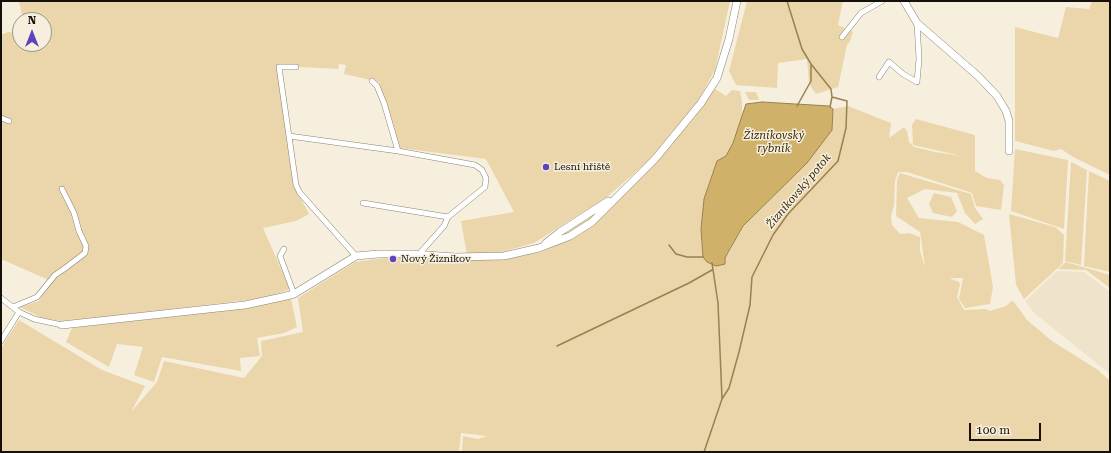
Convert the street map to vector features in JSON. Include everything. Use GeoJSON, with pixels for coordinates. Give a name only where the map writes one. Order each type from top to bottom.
{"type":"FeatureCollection","features":[{"type":"Feature","properties":{"kind":"street"},"geometry":{"type":"LineString","coordinates":[[1,298],[19,312],[34,319],[62,325],[245,305],[294,294],[356,256],[378,254],[419,254],[455,257],[504,256],[539,248],[560,232],[617,196],[659,153],[701,103],[717,78],[729,39],[737,1]]}},
{"type":"Feature","properties":{"kind":"street"},"geometry":{"type":"LineString","coordinates":[[842,37],[861,13],[882,1]]}},
{"type":"Feature","properties":{"kind":"street"},"geometry":{"type":"LineString","coordinates":[[904,1],[917,23],[978,76],[997,96],[1006,111],[1009,121],[1009,151]]}},
{"type":"Feature","properties":{"kind":"street"},"geometry":{"type":"LineString","coordinates":[[878,77],[889,62],[917,82],[919,59],[917,23]]}},
{"type":"Feature","properties":{"kind":"street"},"geometry":{"type":"LineString","coordinates":[[296,67],[279,67],[296,185],[300,193],[356,256]]}},
{"type":"Feature","properties":{"kind":"street"},"geometry":{"type":"LineString","coordinates":[[372,81],[377,86],[384,104],[398,151]]}},
{"type":"Feature","properties":{"kind":"street"},"geometry":{"type":"LineString","coordinates":[[1,118],[9,121]]}},
{"type":"Feature","properties":{"kind":"street"},"geometry":{"type":"LineString","coordinates":[[289,136],[398,151],[474,165],[482,170],[486,178],[485,187],[448,217],[444,226],[419,254]]}},
{"type":"Feature","properties":{"kind":"street"},"geometry":{"type":"LineString","coordinates":[[13,307],[34,299],[55,275],[85,253],[86,246],[79,231],[74,214],[62,189]]}},
{"type":"Feature","properties":{"kind":"street"},"geometry":{"type":"LineString","coordinates":[[363,203],[448,217]]}},
{"type":"Feature","properties":{"kind":"street"},"geometry":{"type":"LineString","coordinates":[[284,249],[280,256],[294,294]]}},
{"type":"Feature","properties":{"kind":"street"},"geometry":{"type":"LineString","coordinates":[[1,341],[19,312]]}},
{"type":"Feature","properties":{"kind":"shaded area"},"geometry":{"type":"Polygon","coordinates":[[[19,1],[730,1],[715,70],[698,101],[648,161],[607,197],[534,243],[502,252],[467,255],[461,221],[514,212],[486,159],[400,148],[379,82],[344,74],[346,65],[339,64],[338,69],[283,66],[278,69],[293,184],[309,214],[296,221],[263,228],[290,289],[265,298],[61,321],[42,318],[20,307],[39,301],[51,281],[1,259],[1,35],[8,32],[12,32],[12,52],[52,52],[52,12],[21,12],[19,1]]]}},
{"type":"Feature","properties":{"kind":"shaded area"},"geometry":{"type":"Polygon","coordinates":[[[747,1],[843,1],[838,25],[853,32],[847,45],[838,87],[816,94],[809,84],[807,59],[778,63],[777,88],[736,85],[729,71],[747,1]]]}},
{"type":"Feature","properties":{"kind":"shaded area"},"geometry":{"type":"Polygon","coordinates":[[[1092,1],[1110,1],[1110,175],[1073,157],[1061,149],[1054,151],[1015,141],[1015,27],[1058,38],[1066,7],[1089,9],[1092,1]]]}},
{"type":"Feature","properties":{"kind":"shaded area"},"geometry":{"type":"Polygon","coordinates":[[[715,89],[726,96],[732,90],[740,91],[742,101],[742,119],[733,143],[726,156],[717,161],[704,199],[701,229],[703,257],[707,262],[716,266],[729,253],[743,226],[807,163],[832,130],[833,109],[848,106],[891,123],[889,138],[904,127],[907,131],[909,142],[914,147],[935,152],[962,156],[913,145],[912,125],[916,119],[975,135],[975,171],[987,178],[1000,180],[1004,185],[1001,210],[976,206],[972,193],[907,172],[898,172],[895,181],[894,206],[891,216],[892,225],[900,234],[909,233],[920,237],[920,251],[925,267],[920,232],[896,216],[897,180],[900,173],[971,194],[975,208],[983,219],[975,224],[965,213],[957,193],[925,189],[907,198],[919,218],[958,222],[984,235],[993,287],[990,304],[965,308],[959,299],[963,278],[949,278],[959,282],[960,284],[957,297],[964,310],[986,309],[990,311],[1006,306],[1011,301],[1014,302],[1027,320],[1052,341],[1098,370],[1110,381],[1110,452],[462,452],[463,436],[478,439],[487,436],[461,433],[459,452],[1,452],[1,348],[19,320],[102,370],[145,386],[131,412],[157,382],[164,361],[244,378],[262,356],[261,341],[303,332],[298,298],[355,262],[392,257],[455,260],[504,259],[541,252],[571,238],[593,223],[715,89]]]}},
{"type":"Feature","properties":{"kind":"shaded area"},"geometry":{"type":"Polygon","coordinates":[[[745,92],[756,92],[759,100],[749,100],[745,92]]]}},
{"type":"Feature","properties":{"kind":"shaded area"},"geometry":{"type":"Polygon","coordinates":[[[1015,149],[1068,160],[1064,229],[1011,211],[1015,149]]]}},
{"type":"Feature","properties":{"kind":"shaded area"},"geometry":{"type":"Polygon","coordinates":[[[1071,162],[1087,170],[1081,265],[1065,261],[1071,162]]]}},
{"type":"Feature","properties":{"kind":"shaded area"},"geometry":{"type":"Polygon","coordinates":[[[1089,171],[1110,181],[1110,272],[1084,266],[1089,171]]]}},
{"type":"Feature","properties":{"kind":"shaded area"},"geometry":{"type":"Polygon","coordinates":[[[934,193],[951,197],[957,211],[952,217],[933,213],[929,204],[934,193]]]}},
{"type":"Feature","properties":{"kind":"shaded area"},"geometry":{"type":"Polygon","coordinates":[[[598,211],[589,221],[558,238],[598,211]]]}},
{"type":"Feature","properties":{"kind":"shaded area"},"geometry":{"type":"Polygon","coordinates":[[[1009,214],[1055,227],[1064,235],[1063,263],[1024,299],[1016,285],[1009,214]]]}},
{"type":"Feature","properties":{"kind":"shaded area"},"geometry":{"type":"Polygon","coordinates":[[[1066,262],[1110,275],[1110,288],[1086,270],[1058,269],[1066,262]]]}},
{"type":"Feature","properties":{"kind":"shaded area"},"geometry":{"type":"Polygon","coordinates":[[[1057,271],[1084,272],[1110,292],[1110,374],[1034,313],[1025,301],[1057,271]]]}},
{"type":"Feature","properties":{"kind":"shaded area"},"geometry":{"type":"Polygon","coordinates":[[[291,299],[297,327],[284,333],[257,338],[260,356],[240,358],[241,371],[162,357],[154,382],[134,375],[143,347],[117,344],[109,367],[66,342],[72,328],[202,313],[291,299]]]}},
{"type":"Feature","properties":{"kind":"water","name":"Žizníkovský rybník"},"geometry":{"type":"Polygon","coordinates":[[[762,102],[829,106],[833,109],[832,130],[807,163],[743,226],[725,258],[725,264],[716,266],[707,262],[703,257],[701,229],[704,199],[717,161],[726,156],[733,143],[746,104],[762,102]]]}},
{"type":"Feature","properties":{"kind":"waterway","name":"Žizníkovský potok"},"geometry":{"type":"LineString","coordinates":[[704,452],[722,399],[729,388],[739,352],[750,305],[752,277],[773,235],[788,214],[838,161],[846,128],[847,101],[832,97],[831,89],[811,64],[802,49],[787,1]]}},
{"type":"Feature","properties":{"kind":"waterway"},"geometry":{"type":"LineString","coordinates":[[797,106],[811,81],[811,65]]}},
{"type":"Feature","properties":{"kind":"waterway"},"geometry":{"type":"LineString","coordinates":[[830,107],[832,97]]}},
{"type":"Feature","properties":{"kind":"waterway"},"geometry":{"type":"LineString","coordinates":[[669,245],[676,254],[687,257],[703,257]]}},
{"type":"Feature","properties":{"kind":"waterway"},"geometry":{"type":"LineString","coordinates":[[712,263],[718,303],[722,399]]}},
{"type":"Feature","properties":{"kind":"waterway"},"geometry":{"type":"LineString","coordinates":[[557,346],[689,283],[712,270]]}},
{"type":"Feature","properties":{"kind":"place","name":"Lesní hřiště"},"geometry":{"type":"Point","coordinates":[546,167]}},
{"type":"Feature","properties":{"kind":"place","name":"Nový Žizníkov"},"geometry":{"type":"Point","coordinates":[393,259]}}]}
